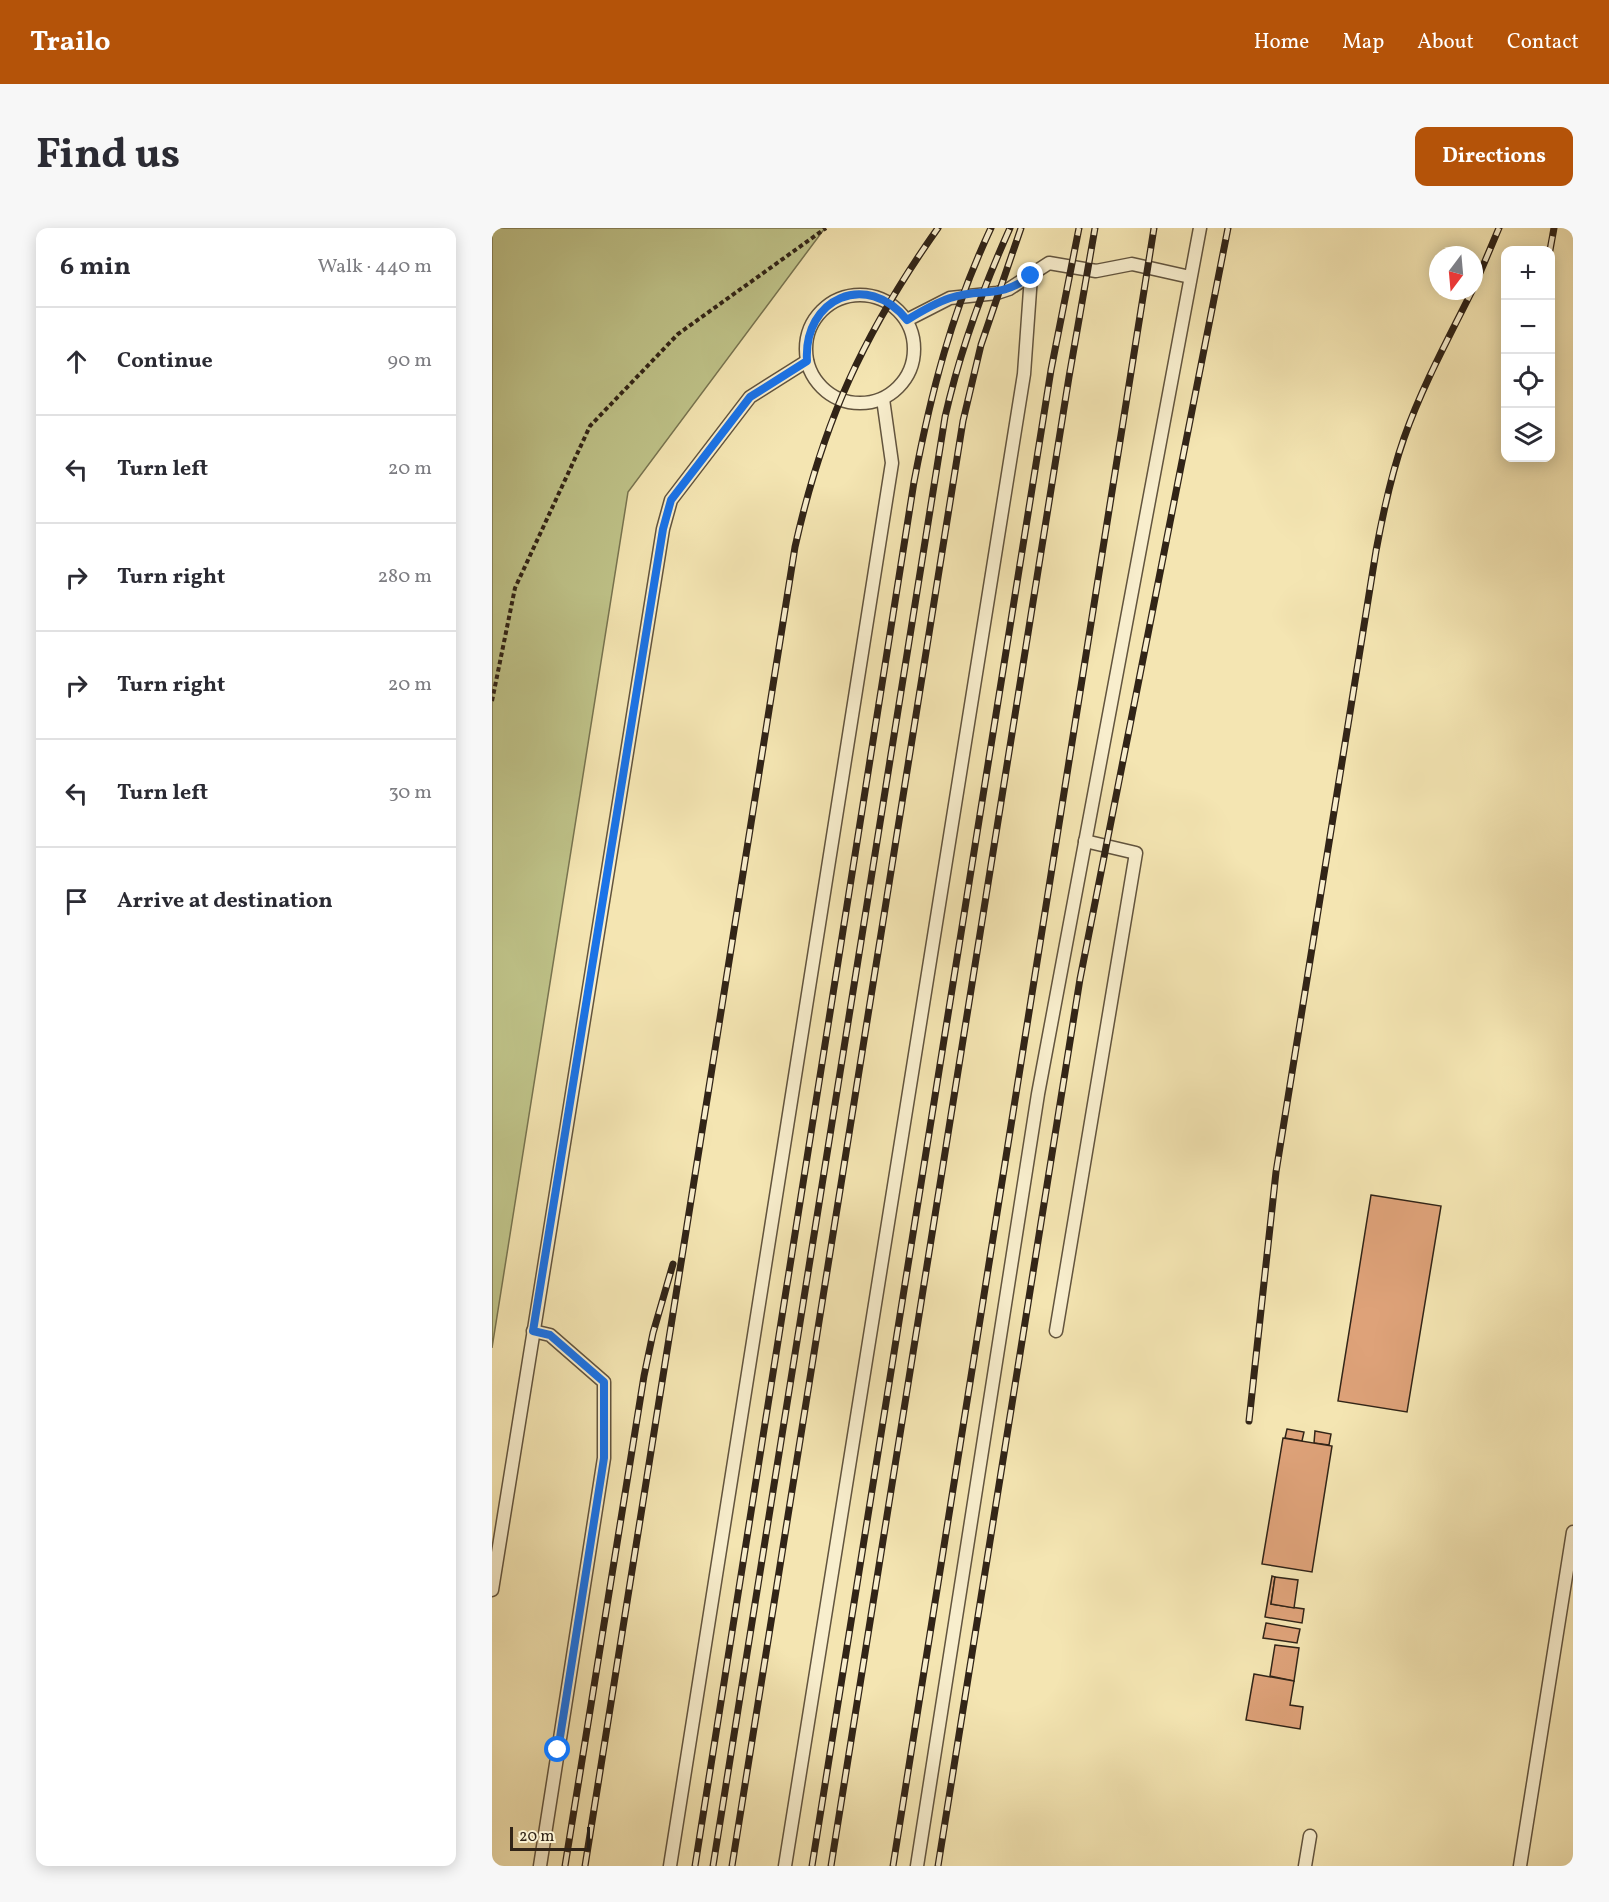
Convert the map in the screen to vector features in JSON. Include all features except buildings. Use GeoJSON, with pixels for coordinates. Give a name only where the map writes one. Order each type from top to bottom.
{"type":"FeatureCollection","features":[{"type":"Feature","properties":{"kind":"lane"},"geometry":{"type":"LineString","coordinates":[[917,1866],[1038,1094],[1200,228]]}},
{"type":"Feature","properties":{"kind":"lane"},"geometry":{"type":"LineString","coordinates":[[907,320],[950,298],[997,293],[1020,284],[1049,263],[1096,271],[1132,264],[1190,277]]}},
{"type":"Feature","properties":{"kind":"lane"},"geometry":{"type":"LineString","coordinates":[[785,1866],[1024,374],[1031,276]]}},
{"type":"Feature","properties":{"kind":"lane"},"geometry":{"type":"LineString","coordinates":[[853,295],[871,295],[888,302],[907,320],[914,337],[915,356],[909,374],[898,388],[883,399],[868,403],[839,400],[824,390],[813,377],[807,361],[806,343],[810,326],[821,311],[835,300],[853,295]]}},
{"type":"Feature","properties":{"kind":"lane"},"geometry":{"type":"LineString","coordinates":[[492,1590],[666,519],[671,500],[750,397],[807,361]]}},
{"type":"Feature","properties":{"kind":"lane"},"geometry":{"type":"LineString","coordinates":[[670,1866],[892,463],[883,399]]}},
{"type":"Feature","properties":{"kind":"lane"},"geometry":{"type":"LineString","coordinates":[[1056,1331],[1136,853],[1085,841]]}},
{"type":"Feature","properties":{"kind":"lane"},"geometry":{"type":"LineString","coordinates":[[533,1331],[550,1335],[604,1382],[604,1458],[540,1866]]}},
{"type":"Feature","properties":{"kind":"lane"},"geometry":{"type":"LineString","coordinates":[[1520,1866],[1573,1532]]}},
{"type":"Feature","properties":{"kind":"lane"},"geometry":{"type":"LineString","coordinates":[[1305,1866],[1310,1836]]}},
{"type":"Feature","properties":{"kind":"path"},"geometry":{"type":"LineString","coordinates":[[492,701],[515,588],[590,426],[678,334],[826,228]]}},
{"type":"Feature","properties":{"kind":"green space"},"geometry":{"type":"Polygon","coordinates":[[[492,228],[825,228],[628,492],[492,1348],[492,228]]]}},
{"type":"Feature","properties":{"kind":"railway"},"geometry":{"type":"LineString","coordinates":[[585,1866],[795,547],[819,459],[849,380],[888,304],[938,228]]}},
{"type":"Feature","properties":{"kind":"railway"},"geometry":{"type":"LineString","coordinates":[[695,1866],[914,482],[944,352],[965,290],[991,228]]}},
{"type":"Feature","properties":{"kind":"railway"},"geometry":{"type":"LineString","coordinates":[[713,1866],[945,417],[973,321],[1010,228]]}},
{"type":"Feature","properties":{"kind":"railway"},"geometry":{"type":"LineString","coordinates":[[732,1866],[963,421],[981,345],[1021,228]]}},
{"type":"Feature","properties":{"kind":"railway"},"geometry":{"type":"LineString","coordinates":[[812,1866],[1051,370],[1079,228]]}},
{"type":"Feature","properties":{"kind":"railway"},"geometry":{"type":"LineString","coordinates":[[831,1866],[1069,377],[1095,228]]}},
{"type":"Feature","properties":{"kind":"railway"},"geometry":{"type":"LineString","coordinates":[[893,1866],[1154,228]]}},
{"type":"Feature","properties":{"kind":"railway"},"geometry":{"type":"LineString","coordinates":[[938,1866],[1080,979],[1228,228]]}},
{"type":"Feature","properties":{"kind":"railway"},"geometry":{"type":"LineString","coordinates":[[1483,266],[1499,228]]}},
{"type":"Feature","properties":{"kind":"railway"},"geometry":{"type":"LineString","coordinates":[[1551,246],[1554,228]]}},
{"type":"Feature","properties":{"kind":"railway"},"geometry":{"type":"LineString","coordinates":[[1249,1421],[1276,1172],[1379,537],[1395,466],[1411,419],[1468,300]]}},
{"type":"Feature","properties":{"kind":"railway"},"geometry":{"type":"LineString","coordinates":[[565,1866],[644,1376],[653,1333],[673,1264]]}},
{"type":"Feature","properties":{"kind":"route"},"geometry":{"type":"LineString","coordinates":[[558,1750],[604,1458],[604,1382],[550,1335],[533,1331],[663,529],[671,500],[750,397],[807,361],[806,343],[810,326],[821,311],[835,300],[853,295],[871,295],[888,302],[907,320],[950,298],[997,293],[1020,284],[1031,276]]}}]}
